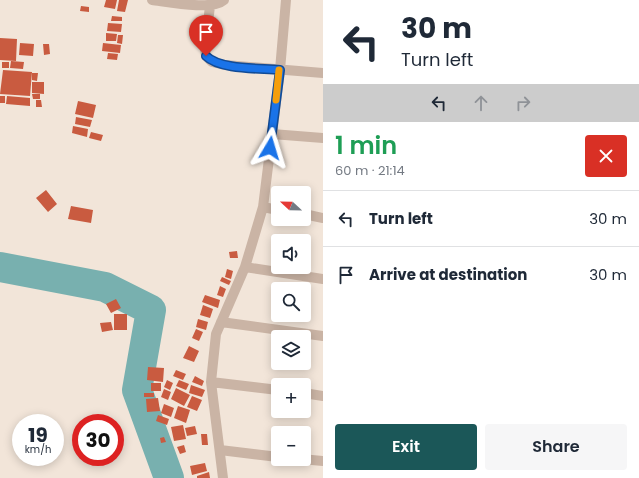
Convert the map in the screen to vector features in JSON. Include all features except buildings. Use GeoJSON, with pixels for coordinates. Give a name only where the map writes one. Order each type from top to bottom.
{"type":"FeatureCollection","features":[{"type":"Feature","properties":{"kind":"street"},"geometry":{"type":"LineString","coordinates":[[152,0],[210,6],[220,4],[224,0]]}},
{"type":"Feature","properties":{"kind":"street"},"geometry":{"type":"LineString","coordinates":[[223,478],[211,382],[216,334],[245,267],[262,207],[280,70],[286,0]]}},
{"type":"Feature","properties":{"kind":"street"},"geometry":{"type":"LineString","coordinates":[[210,6],[205,48],[206,56],[212,62],[225,65],[323,73]]}},
{"type":"Feature","properties":{"kind":"street"},"geometry":{"type":"LineString","coordinates":[[272,134],[323,138]]}},
{"type":"Feature","properties":{"kind":"street"},"geometry":{"type":"LineString","coordinates":[[262,207],[271,209]]}},
{"type":"Feature","properties":{"kind":"street"},"geometry":{"type":"LineString","coordinates":[[311,215],[323,218]]}},
{"type":"Feature","properties":{"kind":"street"},"geometry":{"type":"LineString","coordinates":[[245,267],[323,279]]}},
{"type":"Feature","properties":{"kind":"street"},"geometry":{"type":"LineString","coordinates":[[221,322],[323,336]]}},
{"type":"Feature","properties":{"kind":"street"},"geometry":{"type":"LineString","coordinates":[[211,382],[271,389]]}},
{"type":"Feature","properties":{"kind":"street"},"geometry":{"type":"LineString","coordinates":[[311,395],[323,396]]}},
{"type":"Feature","properties":{"kind":"street"},"geometry":{"type":"LineString","coordinates":[[220,450],[271,456]]}},
{"type":"Feature","properties":{"kind":"street"},"geometry":{"type":"LineString","coordinates":[[311,460],[323,461]]}},
{"type":"Feature","properties":{"kind":"waterway"},"geometry":{"type":"LineString","coordinates":[[0,267],[105,287],[151,310],[137,390],[169,478]]}},
{"type":"Feature","properties":{"kind":"slow traffic"},"geometry":{"type":"LineString","coordinates":[[276,100],[279,70]]}},
{"type":"Feature","properties":{"kind":"route"},"geometry":{"type":"LineString","coordinates":[[206,56],[212,62],[225,65],[280,70],[270,148]]}}]}
